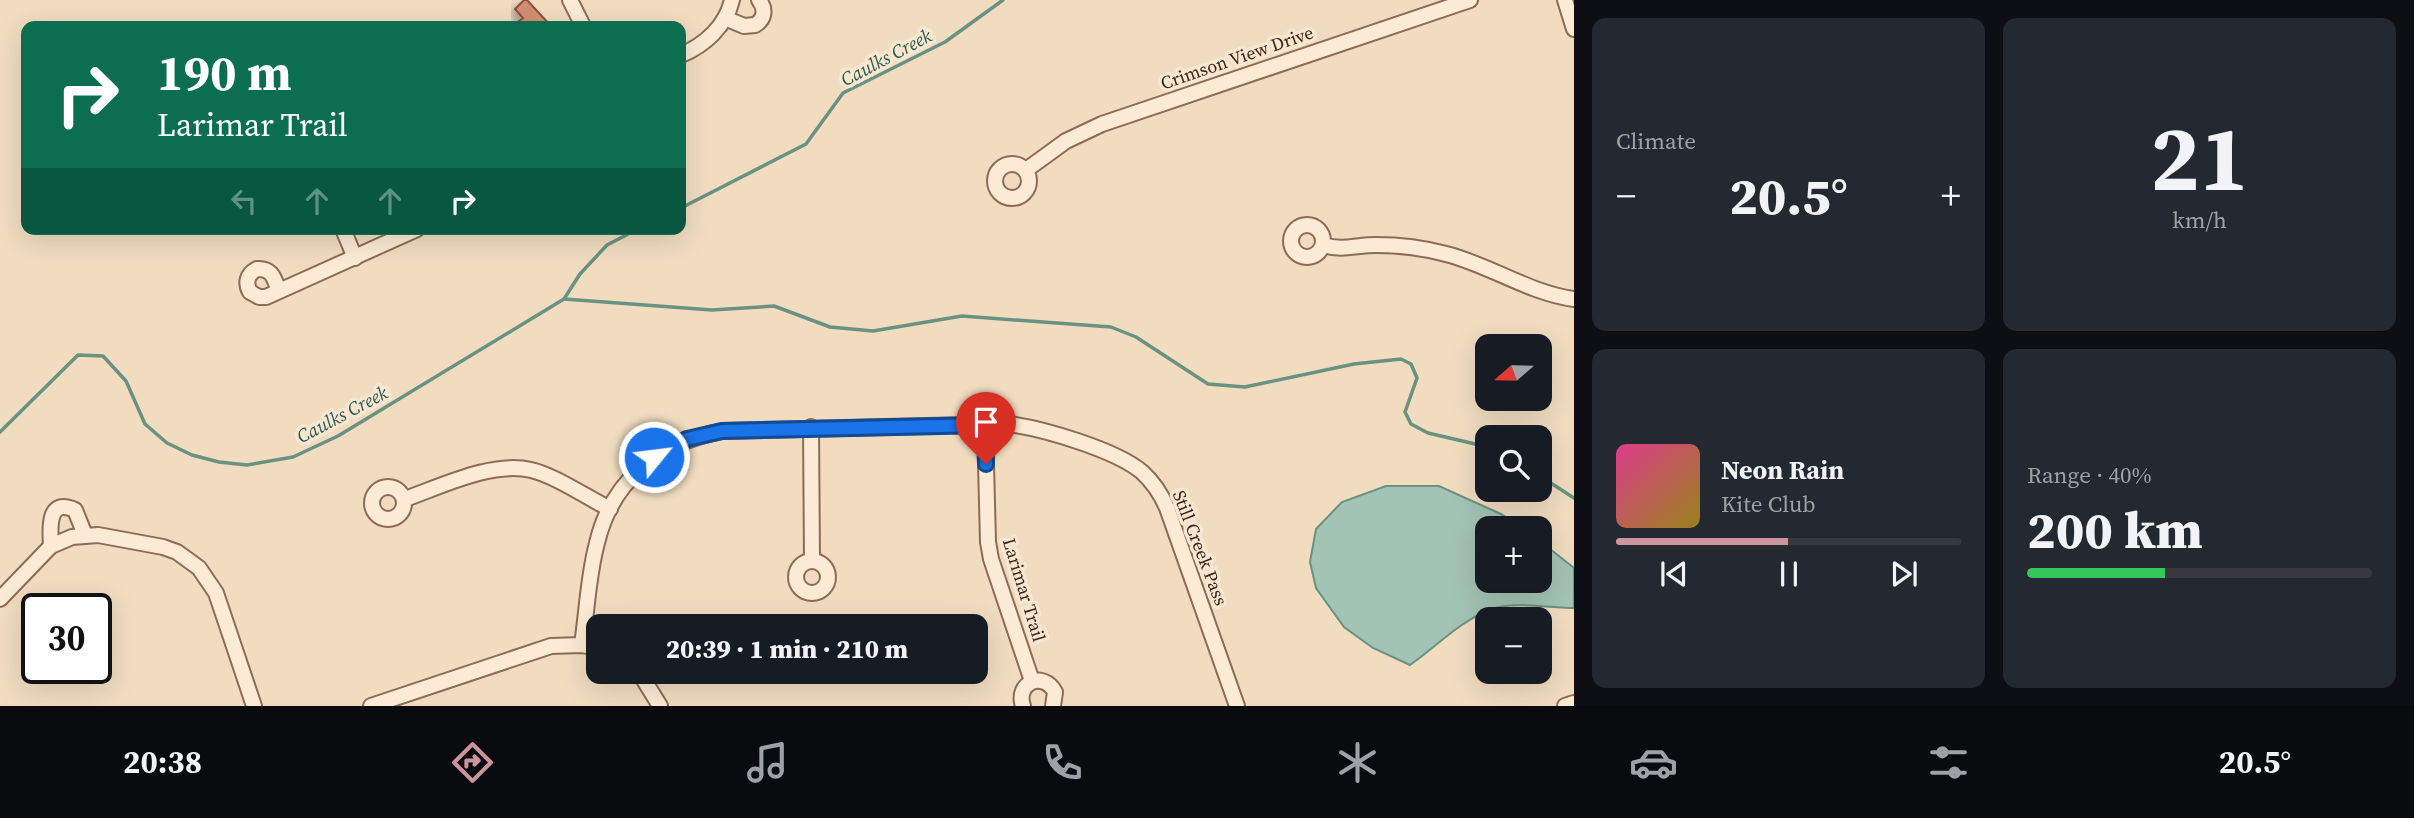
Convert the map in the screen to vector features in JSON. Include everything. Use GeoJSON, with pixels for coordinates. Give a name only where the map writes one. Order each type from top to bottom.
{"type":"FeatureCollection","features":[{"type":"Feature","properties":{"kind":"street"},"geometry":{"type":"LineString","coordinates":[[570,0],[580,21]]}},
{"type":"Feature","properties":{"kind":"street"},"geometry":{"type":"LineString","coordinates":[[686,52],[701,45],[713,34],[725,18],[732,0]]}},
{"type":"Feature","properties":{"kind":"street"},"geometry":{"type":"LineString","coordinates":[[725,18],[744,26],[755,25],[764,14],[759,0]]}},
{"type":"Feature","properties":{"kind":"street","name":"Crimson View Drive"},"geometry":{"type":"LineString","coordinates":[[1026,170],[1066,141],[1102,124],[1470,0]]}},
{"type":"Feature","properties":{"kind":"street"},"geometry":{"type":"LineString","coordinates":[[1565,0],[1574,29]]}},
{"type":"Feature","properties":{"kind":"street"},"geometry":{"type":"LineString","coordinates":[[345,235],[355,258]]}},
{"type":"Feature","properties":{"kind":"street"},"geometry":{"type":"LineString","coordinates":[[279,291],[405,235]]}},
{"type":"Feature","properties":{"kind":"street"},"geometry":{"type":"LineString","coordinates":[[1323,245],[1338,250],[1374,245],[1445,253],[1476,263],[1536,289],[1574,299]]}},
{"type":"Feature","properties":{"kind":"street","name":"Still Creek Pass"},"geometry":{"type":"LineString","coordinates":[[582,645],[596,543],[610,509],[618,494],[641,467],[670,447],[687,439],[722,431],[1009,424],[1046,430],[1122,460],[1152,482],[1167,508],[1237,706]]}},
{"type":"Feature","properties":{"kind":"street","name":"Larimar Trail"},"geometry":{"type":"LineString","coordinates":[[985,425],[988,542],[991,559],[1032,681]]}},
{"type":"Feature","properties":{"kind":"street"},"geometry":{"type":"LineString","coordinates":[[811,427],[812,560]]}},
{"type":"Feature","properties":{"kind":"street"},"geometry":{"type":"LineString","coordinates":[[405,499],[490,470],[520,468],[545,475],[610,509]]}},
{"type":"Feature","properties":{"kind":"street"},"geometry":{"type":"LineString","coordinates":[[51,546],[49,522],[61,508],[75,510],[85,535]]}},
{"type":"Feature","properties":{"kind":"street"},"geometry":{"type":"LineString","coordinates":[[0,599],[51,546],[72,537],[85,535],[163,547],[188,558],[199,568],[216,593],[254,706]]}},
{"type":"Feature","properties":{"kind":"street"},"geometry":{"type":"LineString","coordinates":[[371,706],[537,649],[567,644],[586,646]]}},
{"type":"Feature","properties":{"kind":"street"},"geometry":{"type":"LineString","coordinates":[[1023,706],[1022,690],[1032,681],[1040,680],[1052,686],[1056,696],[1053,706]]}},
{"type":"Feature","properties":{"kind":"street"},"geometry":{"type":"LineString","coordinates":[[646,684],[660,706]]}},
{"type":"Feature","properties":{"kind":"street"},"geometry":{"type":"LineString","coordinates":[[1565,706],[1574,703]]}},
{"type":"Feature","properties":{"kind":"shaded area"},"geometry":{"type":"Polygon","coordinates":[[[1386,486],[1439,486],[1501,514],[1504,516],[1475,516],[1475,593],[1552,593],[1552,551],[1574,568],[1574,608],[1521,605],[1475,607],[1475,618],[1410,665],[1373,648],[1344,627],[1316,588],[1310,562],[1316,529],[1342,502],[1386,486]]]}},
{"type":"Feature","properties":{"kind":"building"},"geometry":{"type":"Polygon","coordinates":[[[527,0],[546,21],[519,21],[523,18],[515,9],[527,0]]]}},
{"type":"Feature","properties":{"kind":"waterway","name":"Caulks Creek"},"geometry":{"type":"LineString","coordinates":[[686,205],[806,144],[843,93],[945,42],[1003,0]]}},
{"type":"Feature","properties":{"kind":"waterway","name":"Caulks Creek"},"geometry":{"type":"LineString","coordinates":[[0,432],[78,355],[103,356],[126,381],[145,424],[167,443],[192,455],[219,462],[247,465],[293,457],[338,436],[564,299],[580,274],[607,245],[626,235]]}},
{"type":"Feature","properties":{"kind":"waterway"},"geometry":{"type":"LineString","coordinates":[[564,299],[712,310],[774,306],[830,327],[873,331],[962,316],[1111,327],[1136,337],[1208,384],[1245,387],[1354,364],[1401,359],[1411,364],[1417,378],[1405,412],[1411,424],[1428,433],[1475,444]]}},
{"type":"Feature","properties":{"kind":"waterway"},"geometry":{"type":"LineString","coordinates":[[1552,484],[1574,498]]}},
{"type":"Feature","properties":{"kind":"route"},"geometry":{"type":"LineString","coordinates":[[654,457],[687,439],[722,431],[985,425],[986,464]]}}]}
